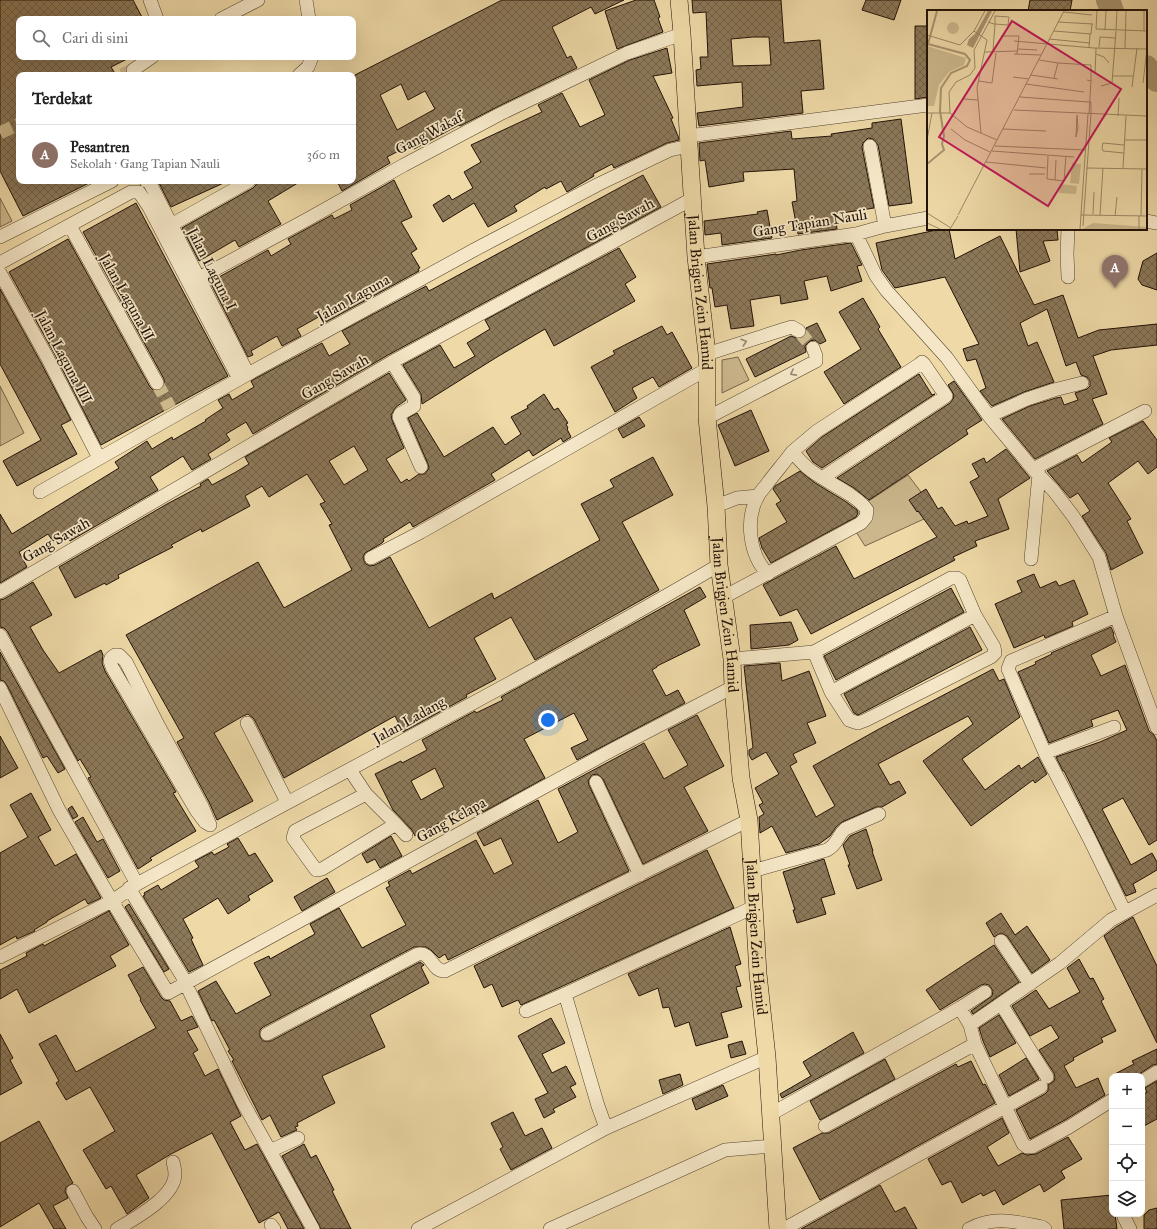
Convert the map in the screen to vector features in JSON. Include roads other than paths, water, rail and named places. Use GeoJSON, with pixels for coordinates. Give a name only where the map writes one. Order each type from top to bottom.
{"type":"FeatureCollection","features":[{"type":"Feature","properties":{"kind":"main road","name":"Jalan Brigjen Zein Hamid"},"geometry":{"type":"LineString","coordinates":[[679,0],[696,257],[707,361],[707,418],[716,506],[720,565],[732,659],[741,778],[749,820],[758,974],[767,1057],[778,1229]]}},
{"type":"Feature","properties":{"kind":"street"},"geometry":{"type":"LineString","coordinates":[[150,0],[156,16]]}},
{"type":"Feature","properties":{"kind":"street"},"geometry":{"type":"LineString","coordinates":[[227,16],[258,0]]}},
{"type":"Feature","properties":{"kind":"street"},"geometry":{"type":"LineString","coordinates":[[306,0],[309,16]]}},
{"type":"Feature","properties":{"kind":"street","name":"Gang Wakaf"},"geometry":{"type":"LineString","coordinates":[[199,278],[500,114],[627,53],[682,34]]}},
{"type":"Feature","properties":{"kind":"street"},"geometry":{"type":"LineString","coordinates":[[133,70],[148,60]]}},
{"type":"Feature","properties":{"kind":"street"},"geometry":{"type":"LineString","coordinates":[[302,72],[308,67],[311,60]]}},
{"type":"Feature","properties":{"kind":"street","name":"Jalan Laguna"},"geometry":{"type":"LineString","coordinates":[[40,492],[99,458],[172,412],[243,376],[598,184],[688,141],[927,105]]}},
{"type":"Feature","properties":{"kind":"street"},"geometry":{"type":"LineString","coordinates":[[870,146],[885,226]]}},
{"type":"Feature","properties":{"kind":"street"},"geometry":{"type":"LineString","coordinates":[[0,237],[106,184]]}},
{"type":"Feature","properties":{"kind":"street"},"geometry":{"type":"LineString","coordinates":[[0,253],[136,184]]}},
{"type":"Feature","properties":{"kind":"street","name":"Jalan Laguna I"},"geometry":{"type":"LineString","coordinates":[[149,184],[199,278],[243,376]]}},
{"type":"Feature","properties":{"kind":"street"},"geometry":{"type":"LineString","coordinates":[[171,225],[244,184]]}},
{"type":"Feature","properties":{"kind":"street"},"geometry":{"type":"LineString","coordinates":[[0,263],[131,192],[139,192],[149,207],[243,376]]}},
{"type":"Feature","properties":{"kind":"street","name":"Gang Sawah"},"geometry":{"type":"LineString","coordinates":[[0,592],[392,362],[692,199]]}},
{"type":"Feature","properties":{"kind":"street","name":"Gang Tapian Nauli"},"geometry":{"type":"LineString","coordinates":[[696,257],[856,234],[885,226],[927,218]]}},
{"type":"Feature","properties":{"kind":"street"},"geometry":{"type":"LineString","coordinates":[[1147,221],[1157,223]]}},
{"type":"Feature","properties":{"kind":"street","name":"Jalan Laguna II"},"geometry":{"type":"LineString","coordinates":[[70,226],[157,383]]}},
{"type":"Feature","properties":{"kind":"street"},"geometry":{"type":"LineString","coordinates":[[1068,230],[1066,254],[1068,277]]}},
{"type":"Feature","properties":{"kind":"street"},"geometry":{"type":"LineString","coordinates":[[856,234],[876,276],[886,290],[947,358],[988,416],[1073,516],[1099,557],[1116,616],[1157,728]]}},
{"type":"Feature","properties":{"kind":"street","name":"Jalan Laguna III"},"geometry":{"type":"LineString","coordinates":[[0,273],[47,357],[99,458]]}},
{"type":"Feature","properties":{"kind":"street"},"geometry":{"type":"LineString","coordinates":[[371,558],[421,532],[707,361],[785,329],[792,327],[799,331]]}},
{"type":"Feature","properties":{"kind":"street"},"geometry":{"type":"LineString","coordinates":[[707,418],[816,361],[813,348]]}},
{"type":"Feature","properties":{"kind":"street"},"geometry":{"type":"LineString","coordinates":[[392,362],[414,398],[414,406],[400,414],[399,417],[421,467]]}},
{"type":"Feature","properties":{"kind":"street"},"geometry":{"type":"LineString","coordinates":[[768,574],[760,566],[753,551],[751,535],[752,513],[758,496],[792,452],[817,431],[922,362],[946,396],[822,478]]}},
{"type":"Feature","properties":{"kind":"street"},"geometry":{"type":"LineString","coordinates":[[988,416],[1027,399],[1082,383]]}},
{"type":"Feature","properties":{"kind":"street"},"geometry":{"type":"LineString","coordinates":[[1036,472],[1145,411]]}},
{"type":"Feature","properties":{"kind":"street"},"geometry":{"type":"LineString","coordinates":[[724,597],[864,521],[867,510],[865,507],[811,471],[792,452]]}},
{"type":"Feature","properties":{"kind":"street"},"geometry":{"type":"LineString","coordinates":[[1031,559],[1036,472]]}},
{"type":"Feature","properties":{"kind":"street"},"geometry":{"type":"LineString","coordinates":[[716,506],[737,498],[758,496]]}},
{"type":"Feature","properties":{"kind":"street","name":"Jalan Ladang"},"geometry":{"type":"LineString","coordinates":[[0,956],[112,901],[133,886],[350,770],[720,565]]}},
{"type":"Feature","properties":{"kind":"street"},"geometry":{"type":"LineString","coordinates":[[732,659],[814,652],[951,578],[957,578],[960,580],[975,615],[994,647],[995,653],[991,657],[858,723],[849,720],[831,692],[814,652]]}},
{"type":"Feature","properties":{"kind":"street"},"geometry":{"type":"LineString","coordinates":[[831,692],[975,615]]}},
{"type":"Feature","properties":{"kind":"street"},"geometry":{"type":"LineString","coordinates":[[1116,616],[1011,661],[1008,669],[1045,753],[1125,912]]}},
{"type":"Feature","properties":{"kind":"street"},"geometry":{"type":"LineString","coordinates":[[0,635],[186,984],[242,1101],[313,1229]]}},
{"type":"Feature","properties":{"kind":"street"},"geometry":{"type":"LineString","coordinates":[[130,686],[151,724],[202,806],[210,825],[219,839]]}},
{"type":"Feature","properties":{"kind":"street","name":"Gang Kelapa"},"geometry":{"type":"LineString","coordinates":[[112,901],[168,993],[612,750],[733,687]]}},
{"type":"Feature","properties":{"kind":"street"},"geometry":{"type":"LineString","coordinates":[[0,688],[59,810],[112,901]]}},
{"type":"Feature","properties":{"kind":"street"},"geometry":{"type":"LineString","coordinates":[[246,723],[288,802]]}},
{"type":"Feature","properties":{"kind":"street"},"geometry":{"type":"LineString","coordinates":[[1045,753],[1114,727]]}},
{"type":"Feature","properties":{"kind":"street"},"geometry":{"type":"LineString","coordinates":[[350,770],[366,794],[406,835]]}},
{"type":"Feature","properties":{"kind":"street"},"geometry":{"type":"LineString","coordinates":[[596,782],[640,875]]}},
{"type":"Feature","properties":{"kind":"street"},"geometry":{"type":"LineString","coordinates":[[366,794],[295,830],[293,838],[312,866],[316,870],[322,869],[396,824]]}},
{"type":"Feature","properties":{"kind":"street"},"geometry":{"type":"LineString","coordinates":[[752,871],[827,850],[837,843],[841,832],[845,829],[879,814]]}},
{"type":"Feature","properties":{"kind":"street"},"geometry":{"type":"LineString","coordinates":[[267,1034],[418,954],[426,954],[437,969],[445,971],[749,820]]}},
{"type":"Feature","properties":{"kind":"street"},"geometry":{"type":"LineString","coordinates":[[970,1025],[1060,963],[1111,920],[1157,895]]}},
{"type":"Feature","properties":{"kind":"street"},"geometry":{"type":"LineString","coordinates":[[526,1010],[565,994],[754,907]]}},
{"type":"Feature","properties":{"kind":"street"},"geometry":{"type":"LineString","coordinates":[[1002,941],[1030,984]]}},
{"type":"Feature","properties":{"kind":"street"},"geometry":{"type":"LineString","coordinates":[[771,1114],[960,1008],[985,992]]}},
{"type":"Feature","properties":{"kind":"street"},"geometry":{"type":"LineString","coordinates":[[565,994],[598,1106],[606,1128]]}},
{"type":"Feature","properties":{"kind":"street"},"geometry":{"type":"LineString","coordinates":[[784,1229],[1006,1107],[1044,1082],[1001,1004]]}},
{"type":"Feature","properties":{"kind":"street"},"geometry":{"type":"LineString","coordinates":[[960,1008],[970,1025],[975,1044],[1023,1144],[1027,1147],[1032,1146],[1069,1127],[1109,1102]]}},
{"type":"Feature","properties":{"kind":"street"},"geometry":{"type":"LineString","coordinates":[[825,1126],[975,1044]]}},
{"type":"Feature","properties":{"kind":"street"},"geometry":{"type":"LineString","coordinates":[[418,1229],[606,1128],[767,1057]]}},
{"type":"Feature","properties":{"kind":"street"},"geometry":{"type":"LineString","coordinates":[[1145,1079],[1157,1072]]}},
{"type":"Feature","properties":{"kind":"street"},"geometry":{"type":"LineString","coordinates":[[270,1151],[298,1138]]}},
{"type":"Feature","properties":{"kind":"street"},"geometry":{"type":"LineString","coordinates":[[550,1229],[725,1150],[773,1146]]}},
{"type":"Feature","properties":{"kind":"street"},"geometry":{"type":"LineString","coordinates":[[117,1229],[147,1211],[168,1191],[176,1175],[173,1162]]}},
{"type":"Feature","properties":{"kind":"street"},"geometry":{"type":"LineString","coordinates":[[73,1191],[86,1217],[95,1229]]}},
{"type":"Feature","properties":{"kind":"street"},"geometry":{"type":"LineString","coordinates":[[1124,1217],[1130,1229]]}},
{"type":"Feature","properties":{"kind":"street"},"geometry":{"type":"LineString","coordinates":[[969,1229],[990,1220],[1004,1220],[1042,1227],[1045,1229]]}},
{"type":"Feature","properties":{"kind":"waterway"},"geometry":{"type":"LineString","coordinates":[[1108,0],[1112,10]]}},
{"type":"Feature","properties":{"kind":"waterway"},"geometry":{"type":"LineString","coordinates":[[1147,68],[1157,80]]}},
{"type":"Feature","properties":{"kind":"tunnel"},"geometry":{"type":"LineString","coordinates":[[129,72],[133,70]]}},
{"type":"Feature","properties":{"kind":"tunnel"},"geometry":{"type":"LineString","coordinates":[[0,133],[16,125]]}},
{"type":"Feature","properties":{"kind":"tunnel"},"geometry":{"type":"LineString","coordinates":[[799,331],[813,348]]}},
{"type":"Feature","properties":{"kind":"tunnel"},"geometry":{"type":"LineString","coordinates":[[157,383],[170,408]]}},
{"type":"Feature","properties":{"kind":"place","name":"Pesantren"},"geometry":{"type":"Point","coordinates":[1115,288]}}]}
